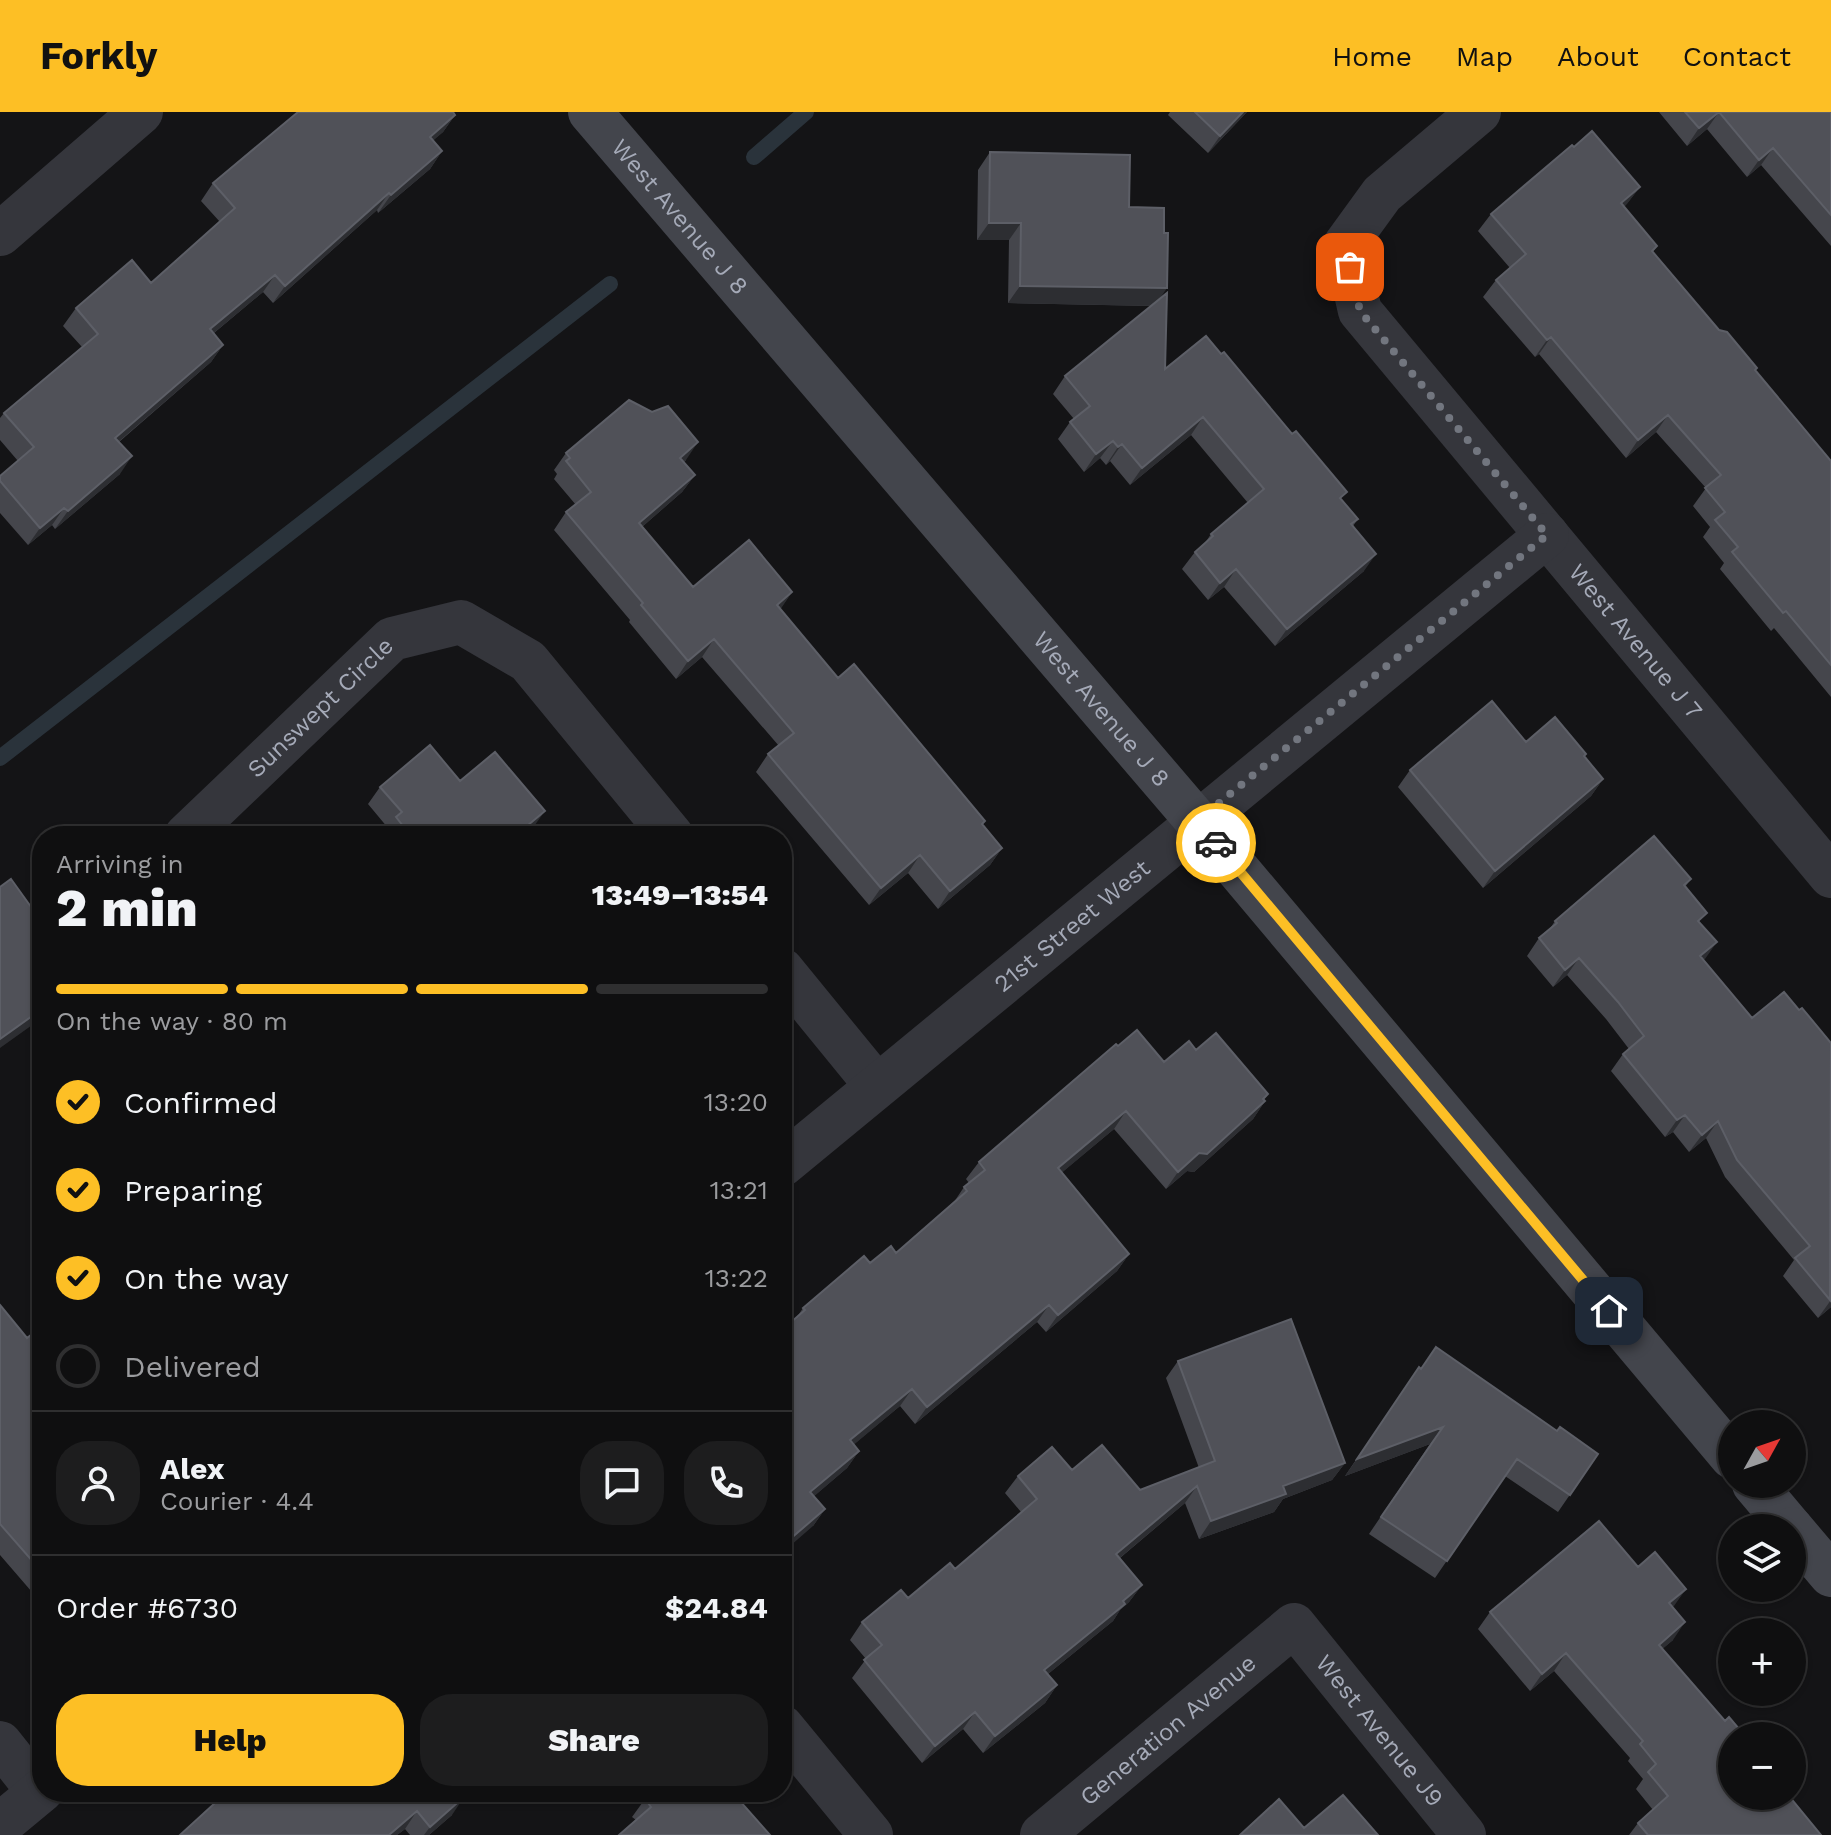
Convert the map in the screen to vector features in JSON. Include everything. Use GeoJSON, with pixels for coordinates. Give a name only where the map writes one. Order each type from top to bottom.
{"type":"FeatureCollection","features":[{"type":"Feature","properties":{"kind":"street"},"geometry":{"type":"LineString","coordinates":[[0,234],[141,112]]}},
{"type":"Feature","properties":{"kind":"street","name":"West Avenue J 8"},"geometry":{"type":"LineString","coordinates":[[590,112],[1197,821],[1718,1440]]}},
{"type":"Feature","properties":{"kind":"street","name":"West Avenue J 7"},"geometry":{"type":"LineString","coordinates":[[1479,112],[1382,194],[1345,245],[1360,311],[1831,876]]}},
{"type":"Feature","properties":{"kind":"street","name":"21st Street West"},"geometry":{"type":"LineString","coordinates":[[792,1156],[1547,535]]}},
{"type":"Feature","properties":{"kind":"street","name":"Sunswept Circle"},"geometry":{"type":"LineString","coordinates":[[196,826],[392,639],[461,622],[528,661],[664,826]]}},
{"type":"Feature","properties":{"kind":"street"},"geometry":{"type":"LineString","coordinates":[[792,982],[876,1085]]}},
{"type":"Feature","properties":{"kind":"street"},"geometry":{"type":"LineString","coordinates":[[1766,1498],[1780,1514]]}},
{"type":"Feature","properties":{"kind":"street"},"geometry":{"type":"LineString","coordinates":[[1806,1545],[1831,1575]]}},
{"type":"Feature","properties":{"kind":"street","name":"Generation Avenue"},"geometry":{"type":"LineString","coordinates":[[1042,1835],[1294,1625]]}},
{"type":"Feature","properties":{"kind":"street","name":"West Avenue J9"},"geometry":{"type":"LineString","coordinates":[[1294,1625],[1464,1835]]}},
{"type":"Feature","properties":{"kind":"street"},"geometry":{"type":"LineString","coordinates":[[792,1739],[871,1835]]}},
{"type":"Feature","properties":{"kind":"street"},"geometry":{"type":"LineString","coordinates":[[0,1743],[32,1780]]}},
{"type":"Feature","properties":{"kind":"street"},"geometry":{"type":"LineString","coordinates":[[0,1825],[32,1798]]}},
{"type":"Feature","properties":{"kind":"building"},"geometry":{"type":"Polygon","coordinates":[[[298,112],[453,112],[455,115],[430,137],[442,151],[391,195],[389,193],[285,286],[275,275],[210,329],[223,345],[115,438],[132,456],[68,511],[64,508],[40,528],[0,481],[0,476],[34,447],[4,413],[98,334],[76,308],[132,260],[151,283],[235,208],[213,183],[298,112]]]}},
{"type":"Feature","properties":{"kind":"building"},"geometry":{"type":"Polygon","coordinates":[[[1195,112],[1243,112],[1220,136],[1195,112]]]}},
{"type":"Feature","properties":{"kind":"building"},"geometry":{"type":"Polygon","coordinates":[[[1685,112],[1719,112],[1699,128],[1685,112]]]}},
{"type":"Feature","properties":{"kind":"building"},"geometry":{"type":"Polygon","coordinates":[[[1719,112],[1831,112],[1831,215],[1773,148],[1759,160],[1719,112]]]}},
{"type":"Feature","properties":{"kind":"building"},"geometry":{"type":"Polygon","coordinates":[[[1592,131],[1640,187],[1621,203],[1657,246],[1652,251],[1719,330],[1727,332],[1831,461],[1831,665],[1732,552],[1738,547],[1715,520],[1725,512],[1705,488],[1721,475],[1668,415],[1638,440],[1551,337],[1547,340],[1496,280],[1526,254],[1491,214],[1592,131]]]}},
{"type":"Feature","properties":{"kind":"building"},"geometry":{"type":"Polygon","coordinates":[[[990,152],[1130,155],[1129,207],[1164,208],[1164,233],[1168,233],[1167,288],[1020,286],[1021,223],[989,223],[990,152]]]}},
{"type":"Feature","properties":{"kind":"building"},"geometry":{"type":"Polygon","coordinates":[[[1167,293],[1165,369],[1206,336],[1221,354],[1224,352],[1292,434],[1296,431],[1347,492],[1340,498],[1358,519],[1351,524],[1376,554],[1287,629],[1236,569],[1220,583],[1195,552],[1213,536],[1211,534],[1264,489],[1203,417],[1142,468],[1122,444],[1118,447],[1113,441],[1096,454],[1070,422],[1090,406],[1065,376],[1167,293]]]}},
{"type":"Feature","properties":{"kind":"building"},"geometry":{"type":"Polygon","coordinates":[[[629,400],[652,412],[668,406],[698,442],[680,458],[695,475],[639,523],[693,587],[749,540],[792,592],[777,605],[838,678],[854,664],[985,821],[982,824],[1002,848],[950,891],[920,855],[881,888],[768,754],[794,733],[714,639],[688,661],[566,512],[591,492],[566,461],[570,458],[566,453],[629,400]]]}},
{"type":"Feature","properties":{"kind":"building"},"geometry":{"type":"Polygon","coordinates":[[[1492,701],[1526,742],[1555,717],[1603,779],[1495,871],[1410,770],[1492,701]]]}},
{"type":"Feature","properties":{"kind":"building"},"geometry":{"type":"Polygon","coordinates":[[[430,745],[460,781],[495,752],[545,811],[527,826],[403,826],[396,817],[402,812],[380,787],[430,745]]]}},
{"type":"Feature","properties":{"kind":"building"},"geometry":{"type":"Polygon","coordinates":[[[1654,836],[1691,879],[1684,885],[1707,913],[1698,921],[1717,942],[1700,956],[1752,1018],[1784,992],[1831,1043],[1830,1300],[1795,1258],[1810,1246],[1737,1160],[1718,1121],[1702,1135],[1685,1115],[1677,1120],[1623,1054],[1644,1036],[1579,958],[1565,970],[1539,938],[1654,836]]]}},
{"type":"Feature","properties":{"kind":"building"},"geometry":{"type":"Polygon","coordinates":[[[11,879],[32,908],[32,1016],[0,1039],[0,887],[11,879]]]}},
{"type":"Feature","properties":{"kind":"building"},"geometry":{"type":"Polygon","coordinates":[[[1137,1030],[1164,1062],[1189,1041],[1196,1050],[1216,1033],[1268,1094],[1263,1099],[1265,1101],[1207,1154],[1199,1153],[1178,1172],[1126,1111],[1058,1168],[1129,1254],[1058,1315],[1049,1305],[927,1407],[912,1389],[850,1440],[859,1451],[810,1492],[825,1509],[792,1537],[792,1321],[805,1310],[803,1308],[864,1256],[870,1263],[891,1246],[896,1253],[967,1191],[964,1187],[985,1170],[979,1162],[1116,1044],[1118,1046],[1137,1030]]]}},
{"type":"Feature","properties":{"kind":"building"},"geometry":{"type":"Polygon","coordinates":[[[0,1305],[27,1338],[32,1336],[32,1561],[0,1524],[0,1305]]]}},
{"type":"Feature","properties":{"kind":"building"},"geometry":{"type":"Polygon","coordinates":[[[1291,1319],[1345,1463],[1283,1486],[1286,1494],[1211,1521],[1197,1486],[1116,1554],[1142,1585],[1123,1601],[1125,1604],[1044,1670],[1057,1685],[995,1736],[975,1712],[935,1746],[864,1660],[882,1645],[862,1622],[901,1590],[908,1598],[950,1563],[955,1569],[1037,1499],[1018,1476],[1052,1447],[1072,1470],[1102,1445],[1140,1490],[1215,1461],[1178,1361],[1291,1319]]]}},
{"type":"Feature","properties":{"kind":"building"},"geometry":{"type":"Polygon","coordinates":[[[1436,1347],[1557,1431],[1560,1427],[1598,1454],[1570,1495],[1517,1459],[1447,1561],[1381,1517],[1443,1427],[1357,1459],[1436,1347]]]}},
{"type":"Feature","properties":{"kind":"building"},"geometry":{"type":"Polygon","coordinates":[[[1599,1521],[1638,1567],[1655,1552],[1686,1589],[1669,1603],[1685,1622],[1659,1645],[1725,1721],[1729,1717],[1733,1722],[1718,1722],[1718,1810],[1800,1810],[1821,1835],[1648,1835],[1638,1823],[1668,1796],[1648,1772],[1656,1764],[1640,1744],[1643,1741],[1566,1653],[1542,1674],[1490,1612],[1599,1521]]]}},
{"type":"Feature","properties":{"kind":"building"},"geometry":{"type":"Polygon","coordinates":[[[1343,1795],[1378,1835],[1240,1835],[1279,1799],[1304,1828],[1343,1795]]]}},
{"type":"Feature","properties":{"kind":"building"},"geometry":{"type":"Polygon","coordinates":[[[216,1802],[458,1802],[430,1827],[417,1811],[389,1835],[180,1835],[216,1802]]]}},
{"type":"Feature","properties":{"kind":"building"},"geometry":{"type":"Polygon","coordinates":[[[647,1802],[741,1802],[770,1835],[619,1835],[651,1807],[647,1802]]]}},
{"type":"Feature","properties":{"kind":"waterway"},"geometry":{"type":"LineString","coordinates":[[754,157],[806,112]]}},
{"type":"Feature","properties":{"kind":"waterway"},"geometry":{"type":"LineString","coordinates":[[0,758],[610,284]]}},
{"type":"Feature","properties":{"kind":"way so far"},"geometry":{"type":"LineString","coordinates":[[1216,843],[1197,821],[1547,535],[1360,311],[1350,267]]}},
{"type":"Feature","properties":{"kind":"route"},"geometry":{"type":"LineString","coordinates":[[1216,843],[1609,1311]]}}]}
